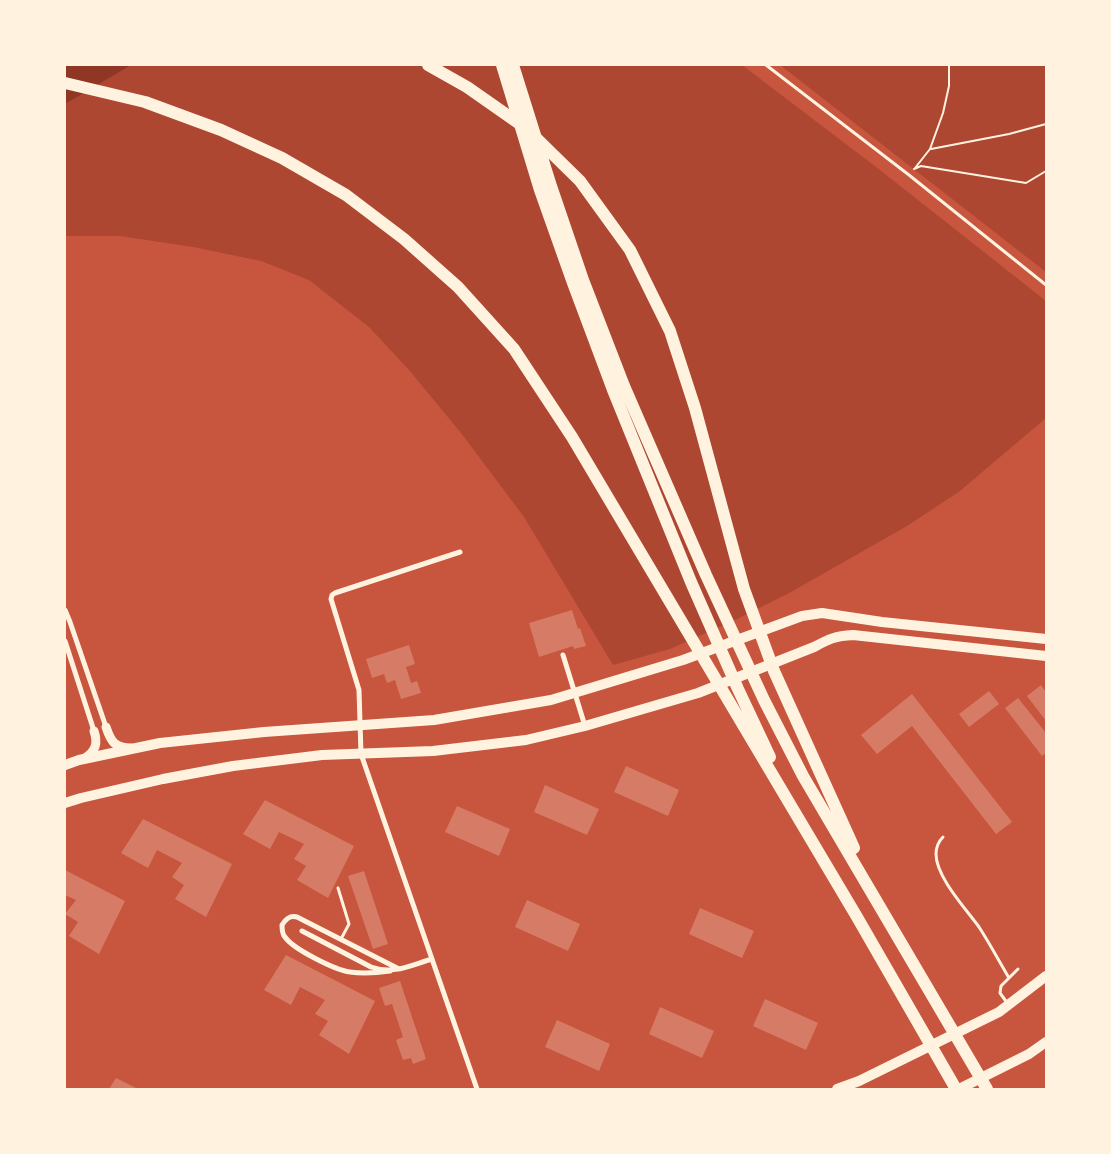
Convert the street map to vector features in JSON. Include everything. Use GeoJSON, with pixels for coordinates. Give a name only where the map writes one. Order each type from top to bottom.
{"type":"FeatureCollection","features":[{"type":"Feature","properties":{"kind":"highway"},"geometry":{"type":"LineString","coordinates":[[428,65],[467,87],[526,129],[580,181],[630,250],[670,331],[695,408],[744,589],[774,672],[879,905]]}},
{"type":"Feature","properties":{"kind":"highway"},"geometry":{"type":"LineString","coordinates":[[502,65],[540,190],[573,283],[613,390],[691,582],[738,689],[778,773],[857,918]]}},
{"type":"Feature","properties":{"kind":"highway"},"geometry":{"type":"LineString","coordinates":[[513,65],[583,280],[624,386],[706,575],[768,709],[803,776],[987,1089]]}},
{"type":"Feature","properties":{"kind":"highway"},"geometry":{"type":"LineString","coordinates":[[65,83],[145,102],[221,130],[282,158],[346,195],[404,239],[458,288],[514,349],[572,437],[958,1089]]}},
{"type":"Feature","properties":{"kind":"main road"},"geometry":{"type":"LineString","coordinates":[[65,765],[84,759],[160,743],[264,732],[434,720],[550,700],[683,660],[802,616],[822,613],[882,622],[1046,639]]}},
{"type":"Feature","properties":{"kind":"main road"},"geometry":{"type":"LineString","coordinates":[[65,803],[163,779],[233,766],[322,755],[433,751],[526,740],[585,726],[698,693],[840,636],[853,635],[1046,656]]}},
{"type":"Feature","properties":{"kind":"main road"},"geometry":{"type":"LineString","coordinates":[[837,1089],[859,1081],[999,1012],[1046,976]]}},
{"type":"Feature","properties":{"kind":"main road"},"geometry":{"type":"LineString","coordinates":[[958,1089],[1029,1054],[1046,1042]]}},
{"type":"Feature","properties":{"kind":"street"},"geometry":{"type":"LineString","coordinates":[[460,552],[339,591],[332,595],[331,599],[359,690],[361,754],[477,1089]]}},
{"type":"Feature","properties":{"kind":"street"},"geometry":{"type":"LineString","coordinates":[[65,610],[111,740],[115,745],[125,748],[136,748]]}},
{"type":"Feature","properties":{"kind":"street"},"geometry":{"type":"LineString","coordinates":[[65,641],[94,731],[96,746],[91,754],[84,759]]}},
{"type":"Feature","properties":{"kind":"street"},"geometry":{"type":"LineString","coordinates":[[563,655],[585,726]]}},
{"type":"Feature","properties":{"kind":"street"},"geometry":{"type":"LineString","coordinates":[[399,969],[297,917],[290,917],[282,925],[283,934],[290,942],[322,962],[347,972],[367,974],[390,971],[399,969],[432,958]]}},
{"type":"Feature","properties":{"kind":"street"},"geometry":{"type":"LineString","coordinates":[[302,931],[371,967],[390,971]]}},
{"type":"Feature","properties":{"kind":"lane"},"geometry":{"type":"LineString","coordinates":[[766,65],[909,175],[1046,285]]}},
{"type":"Feature","properties":{"kind":"lane"},"geometry":{"type":"LineString","coordinates":[[943,837],[936,852],[936,860],[940,870],[952,892],[978,926],[1009,978]]}},
{"type":"Feature","properties":{"kind":"lane"},"geometry":{"type":"LineString","coordinates":[[338,888],[349,924],[341,939]]}},
{"type":"Feature","properties":{"kind":"lane"},"geometry":{"type":"LineString","coordinates":[[1009,1004],[1000,993],[1000,989],[1018,968]]}},
{"type":"Feature","properties":{"kind":"path"},"geometry":{"type":"LineString","coordinates":[[949,65],[948,86],[943,113],[930,150],[914,169],[922,166],[1026,183],[1046,171]]}},
{"type":"Feature","properties":{"kind":"path"},"geometry":{"type":"LineString","coordinates":[[930,150],[937,147],[1009,134],[1046,124]]}},
{"type":"Feature","properties":{"kind":"shaded area"},"geometry":{"type":"Polygon","coordinates":[[[65,65],[131,65],[65,104],[65,65]]]}},
{"type":"Feature","properties":{"kind":"shaded area"},"geometry":{"type":"Polygon","coordinates":[[[130,65],[742,65],[880,170],[1046,301],[1046,418],[960,491],[907,526],[791,592],[733,621],[670,649],[613,665],[524,517],[461,433],[409,370],[369,327],[309,280],[261,261],[193,247],[120,236],[65,236],[65,98],[130,65]]]}},
{"type":"Feature","properties":{"kind":"shaded area"},"geometry":{"type":"Polygon","coordinates":[[[780,65],[1046,65],[1046,272],[780,65]]]}},
{"type":"Feature","properties":{"kind":"building"},"geometry":{"type":"Polygon","coordinates":[[[572,610],[586,646],[574,649],[573,646],[539,657],[529,623],[572,610]]]}},
{"type":"Feature","properties":{"kind":"building"},"geometry":{"type":"Polygon","coordinates":[[[409,645],[415,664],[406,667],[411,683],[417,681],[421,693],[401,699],[395,680],[387,683],[384,674],[372,678],[366,659],[409,645]]]}},
{"type":"Feature","properties":{"kind":"building"},"geometry":{"type":"Polygon","coordinates":[[[1041,685],[1046,692],[1046,721],[1027,696],[1041,685]]]}},
{"type":"Feature","properties":{"kind":"building"},"geometry":{"type":"Polygon","coordinates":[[[989,691],[999,704],[969,727],[959,714],[989,691]]]}},
{"type":"Feature","properties":{"kind":"building"},"geometry":{"type":"Polygon","coordinates":[[[912,694],[1012,822],[996,834],[912,726],[877,754],[861,735],[912,694]]]}},
{"type":"Feature","properties":{"kind":"building"},"geometry":{"type":"Polygon","coordinates":[[[1018,698],[1046,733],[1046,753],[1042,756],[1005,708],[1018,698]]]}},
{"type":"Feature","properties":{"kind":"building"},"geometry":{"type":"Polygon","coordinates":[[[626,766],[679,790],[668,816],[614,792],[626,766]]]}},
{"type":"Feature","properties":{"kind":"building"},"geometry":{"type":"Polygon","coordinates":[[[545,785],[599,809],[587,835],[534,812],[545,785]]]}},
{"type":"Feature","properties":{"kind":"building"},"geometry":{"type":"Polygon","coordinates":[[[265,800],[354,846],[328,898],[297,880],[306,866],[294,859],[304,844],[279,832],[270,849],[243,834],[265,800]]]}},
{"type":"Feature","properties":{"kind":"building"},"geometry":{"type":"Polygon","coordinates":[[[457,806],[510,829],[499,856],[445,832],[457,806]]]}},
{"type":"Feature","properties":{"kind":"building"},"geometry":{"type":"Polygon","coordinates":[[[143,819],[232,864],[206,917],[175,899],[184,885],[172,877],[182,863],[157,850],[148,868],[121,853],[143,819]]]}},
{"type":"Feature","properties":{"kind":"building"},"geometry":{"type":"Polygon","coordinates":[[[65,870],[125,901],[99,954],[69,936],[78,922],[65,914],[76,900],[65,895],[65,870]]]}},
{"type":"Feature","properties":{"kind":"building"},"geometry":{"type":"Polygon","coordinates":[[[364,871],[388,944],[373,949],[348,876],[364,871]]]}},
{"type":"Feature","properties":{"kind":"building"},"geometry":{"type":"Polygon","coordinates":[[[527,900],[580,924],[568,951],[515,927],[527,900]]]}},
{"type":"Feature","properties":{"kind":"building"},"geometry":{"type":"Polygon","coordinates":[[[700,908],[754,931],[742,958],[689,934],[700,908]]]}},
{"type":"Feature","properties":{"kind":"building"},"geometry":{"type":"Polygon","coordinates":[[[286,955],[375,1001],[349,1054],[319,1035],[328,1021],[315,1014],[325,1000],[300,987],[291,1005],[264,990],[286,955]]]}},
{"type":"Feature","properties":{"kind":"building"},"geometry":{"type":"Polygon","coordinates":[[[400,981],[426,1059],[413,1064],[411,1058],[403,1060],[396,1040],[403,1037],[392,1004],[385,1006],[379,988],[400,981]]]}},
{"type":"Feature","properties":{"kind":"building"},"geometry":{"type":"Polygon","coordinates":[[[765,999],[818,1023],[806,1050],[753,1026],[765,999]]]}},
{"type":"Feature","properties":{"kind":"building"},"geometry":{"type":"Polygon","coordinates":[[[660,1007],[714,1031],[702,1058],[649,1034],[660,1007]]]}},
{"type":"Feature","properties":{"kind":"building"},"geometry":{"type":"Polygon","coordinates":[[[557,1020],[610,1044],[599,1071],[545,1047],[557,1020]]]}},
{"type":"Feature","properties":{"kind":"building"},"geometry":{"type":"Polygon","coordinates":[[[116,1078],[138,1089],[109,1089],[116,1078]]]}}]}
